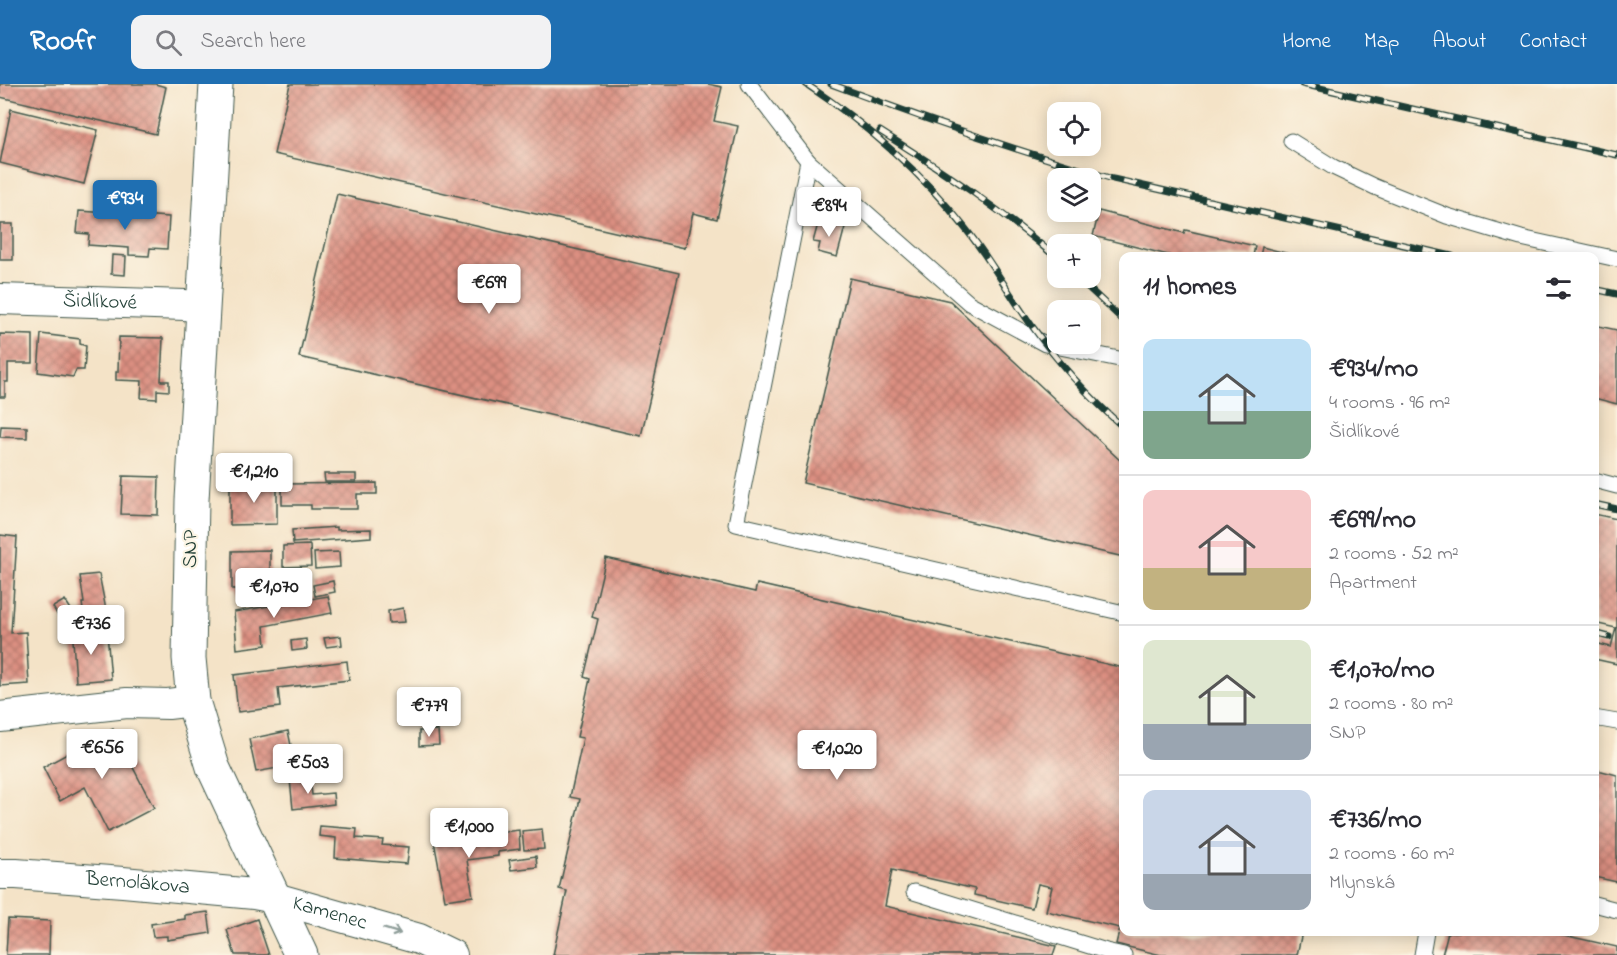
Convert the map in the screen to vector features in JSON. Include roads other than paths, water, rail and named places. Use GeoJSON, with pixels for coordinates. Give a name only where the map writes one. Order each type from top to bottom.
{"type":"FeatureCollection","features":[{"type":"Feature","properties":{"kind":"street","name":"SNP"},"geometry":{"type":"LineString","coordinates":[[216,84],[192,511],[189,658],[192,701],[213,767],[301,955]]}},
{"type":"Feature","properties":{"kind":"street","name":"Šidlíkové"},"geometry":{"type":"LineString","coordinates":[[0,299],[185,305],[202,308]]}},
{"type":"Feature","properties":{"kind":"street"},"geometry":{"type":"LineString","coordinates":[[0,717],[127,703],[168,704],[192,701]]}},
{"type":"Feature","properties":{"kind":"street","name":"Bernolákova"},"geometry":{"type":"LineString","coordinates":[[0,874],[123,882],[275,898]]}},
{"type":"Feature","properties":{"kind":"street","name":"Kamenec"},"geometry":{"type":"LineString","coordinates":[[275,898],[419,939],[452,955]]}},
{"type":"Feature","properties":{"kind":"lane"},"geometry":{"type":"LineString","coordinates":[[749,84],[808,161],[969,303],[1045,344],[1119,359]]}},
{"type":"Feature","properties":{"kind":"lane"},"geometry":{"type":"LineString","coordinates":[[1292,141],[1333,167],[1447,216],[1521,238],[1585,252]]}},
{"type":"Feature","properties":{"kind":"lane"},"geometry":{"type":"LineString","coordinates":[[808,161],[736,524],[1119,612]]}},
{"type":"Feature","properties":{"kind":"lane"},"geometry":{"type":"LineString","coordinates":[[1599,255],[1617,259]]}},
{"type":"Feature","properties":{"kind":"lane"},"geometry":{"type":"LineString","coordinates":[[1599,481],[1617,486]]}},
{"type":"Feature","properties":{"kind":"lane"},"geometry":{"type":"LineString","coordinates":[[1599,719],[1617,722]]}},
{"type":"Feature","properties":{"kind":"lane"},"geometry":{"type":"LineString","coordinates":[[914,892],[1124,955]]}},
{"type":"Feature","properties":{"kind":"lane"},"geometry":{"type":"LineString","coordinates":[[1599,905],[1617,910]]}},
{"type":"Feature","properties":{"kind":"lane"},"geometry":{"type":"LineString","coordinates":[[1422,955],[1425,936]]}},
{"type":"Feature","properties":{"kind":"railway"},"geometry":{"type":"LineString","coordinates":[[806,84],[892,150],[948,207],[974,240],[1053,354],[1119,423]]}},
{"type":"Feature","properties":{"kind":"railway"},"geometry":{"type":"LineString","coordinates":[[831,84],[971,134],[1113,179],[1434,252]]}},
{"type":"Feature","properties":{"kind":"railway"},"geometry":{"type":"LineString","coordinates":[[1302,84],[1617,155]]}},
{"type":"Feature","properties":{"kind":"railway"},"geometry":{"type":"LineString","coordinates":[[880,131],[971,191],[1047,250]]}},
{"type":"Feature","properties":{"kind":"railway"},"geometry":{"type":"LineString","coordinates":[[1089,288],[1119,316]]}},
{"type":"Feature","properties":{"kind":"railway"},"geometry":{"type":"LineString","coordinates":[[1599,290],[1617,294]]}},
{"type":"Feature","properties":{"kind":"railway"},"geometry":{"type":"LineString","coordinates":[[1599,505],[1617,509]]}},
{"type":"Feature","properties":{"kind":"railway"},"geometry":{"type":"LineString","coordinates":[[1599,634],[1609,637]]}}]}
